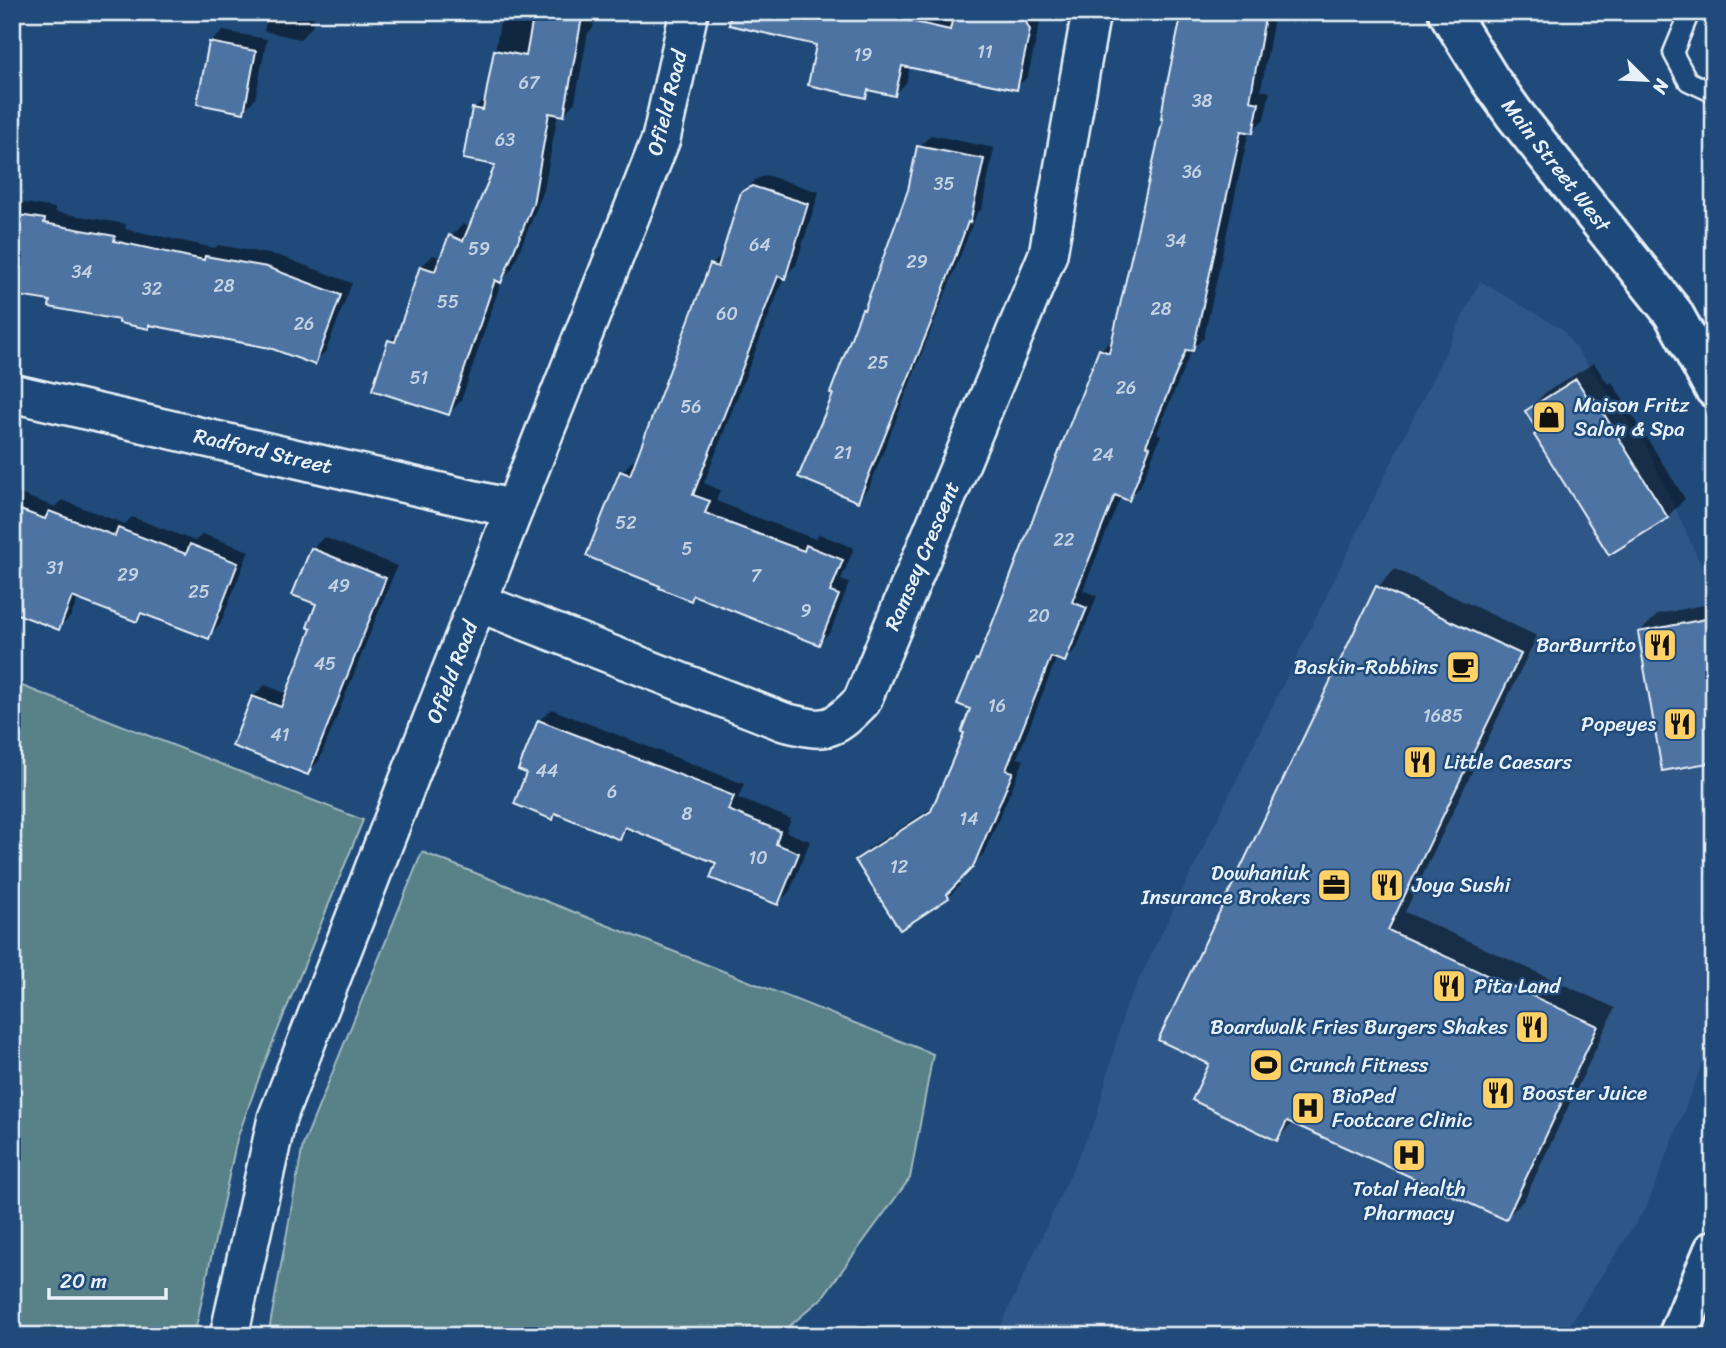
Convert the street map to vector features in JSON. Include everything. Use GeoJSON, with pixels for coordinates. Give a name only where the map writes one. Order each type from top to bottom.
{"type":"FeatureCollection","features":[{"type":"Feature","properties":{"kind":"main road","name":"Main Street West"},"geometry":{"type":"LineString","coordinates":[[1448,12],[1515,115],[1673,313],[1714,388]]}},
{"type":"Feature","properties":{"kind":"main road","name":"Main Street West"},"geometry":{"type":"LineString","coordinates":[[1673,313],[1714,345]]}},
{"type":"Feature","properties":{"kind":"main road"},"geometry":{"type":"LineString","coordinates":[[1678,1336],[1714,1250]]}},
{"type":"Feature","properties":{"kind":"street","name":"Ofield Road"},"geometry":{"type":"LineString","coordinates":[[229,1336],[277,1118],[514,509],[662,139],[689,12]]}},
{"type":"Feature","properties":{"kind":"street","name":"Ramsey Crescent"},"geometry":{"type":"LineString","coordinates":[[479,603],[784,722],[816,730],[841,723],[862,701],[1048,254],[1091,12]]}},
{"type":"Feature","properties":{"kind":"street","name":"Radford Street"},"geometry":{"type":"LineString","coordinates":[[12,393],[514,509]]}},
{"type":"Feature","properties":{"kind":"lane"},"geometry":{"type":"LineString","coordinates":[[1690,12],[1673,53],[1688,81],[1714,93]]}},
{"type":"Feature","properties":{"kind":"shaded area"},"geometry":{"type":"Polygon","coordinates":[[[1480,281],[1562,329],[1645,443],[1714,592],[1714,1034],[1647,1206],[1562,1336],[996,1336],[1096,1118],[1125,1008],[1480,281]]]}},
{"type":"Feature","properties":{"kind":"green space"},"geometry":{"type":"Polygon","coordinates":[[[12,682],[363,820],[262,1069],[237,1139],[194,1336],[12,1336],[12,682]]]}},
{"type":"Feature","properties":{"kind":"green space"},"geometry":{"type":"Polygon","coordinates":[[[422,852],[933,1054],[910,1178],[821,1299],[778,1336],[268,1336],[303,1145],[422,852]]]}},
{"type":"Feature","properties":{"kind":"building"},"geometry":{"type":"Polygon","coordinates":[[[534,12],[583,12],[564,116],[549,113],[533,204],[501,283],[495,280],[449,415],[372,390],[388,340],[395,342],[420,266],[435,271],[449,235],[463,241],[495,165],[463,159],[472,108],[483,110],[494,50],[526,56],[534,12]]]}},
{"type":"Feature","properties":{"kind":"building"},"geometry":{"type":"Polygon","coordinates":[[[731,12],[871,12],[950,30],[954,12],[1009,12],[1023,16],[1030,30],[1017,90],[902,66],[895,96],[868,90],[866,98],[808,85],[816,45],[729,25],[731,12]]]}},
{"type":"Feature","properties":{"kind":"building"},"geometry":{"type":"Polygon","coordinates":[[[1182,12],[1266,12],[1250,101],[1259,103],[1253,133],[1241,131],[1193,351],[1186,350],[1146,445],[1150,447],[1129,501],[1115,495],[1072,602],[1087,608],[1065,662],[1051,657],[1006,770],[1013,772],[973,867],[947,894],[949,898],[900,930],[855,860],[931,811],[964,733],[961,732],[970,709],[957,704],[976,659],[978,660],[1099,349],[1109,353],[1163,119],[1164,98],[1182,12]]]}},
{"type":"Feature","properties":{"kind":"building"},"geometry":{"type":"Polygon","coordinates":[[[209,42],[256,51],[244,113],[197,104],[209,42]]]}},
{"type":"Feature","properties":{"kind":"building"},"geometry":{"type":"Polygon","coordinates":[[[917,146],[984,159],[970,223],[968,222],[933,318],[858,502],[798,477],[833,394],[830,393],[908,190],[917,146]]]}},
{"type":"Feature","properties":{"kind":"building"},"geometry":{"type":"Polygon","coordinates":[[[752,186],[808,204],[785,279],[778,276],[693,495],[710,501],[705,513],[804,551],[806,545],[843,560],[830,592],[839,595],[819,645],[693,595],[691,601],[586,556],[620,471],[630,475],[710,264],[718,267],[741,192],[752,186]]]}},
{"type":"Feature","properties":{"kind":"building"},"geometry":{"type":"Polygon","coordinates":[[[12,214],[45,219],[44,223],[115,236],[114,241],[204,260],[205,256],[267,267],[341,295],[315,365],[270,348],[149,325],[149,329],[119,323],[119,320],[49,307],[50,301],[12,295],[12,214]]]}},
{"type":"Feature","properties":{"kind":"building"},"geometry":{"type":"Polygon","coordinates":[[[1576,379],[1590,401],[1594,398],[1668,518],[1609,555],[1534,435],[1538,432],[1525,411],[1576,379]]]}},
{"type":"Feature","properties":{"kind":"building"},"geometry":{"type":"Polygon","coordinates":[[[12,507],[45,519],[49,511],[115,536],[118,528],[186,554],[190,544],[238,563],[209,639],[141,613],[137,622],[72,597],[59,630],[12,612],[12,507]]]}},
{"type":"Feature","properties":{"kind":"building"},"geometry":{"type":"Polygon","coordinates":[[[311,548],[386,578],[308,775],[232,746],[252,696],[281,707],[311,629],[307,627],[316,604],[292,595],[311,548]]]}},
{"type":"Feature","properties":{"kind":"building"},"geometry":{"type":"Polygon","coordinates":[[[1376,586],[1521,654],[1388,930],[1598,1026],[1506,1220],[1287,1121],[1277,1141],[1192,1100],[1209,1064],[1158,1040],[1376,586]]]}},
{"type":"Feature","properties":{"kind":"building"},"geometry":{"type":"Polygon","coordinates":[[[1706,619],[1714,659],[1714,762],[1662,771],[1638,632],[1706,619]]]}},
{"type":"Feature","properties":{"kind":"building"},"geometry":{"type":"Polygon","coordinates":[[[538,720],[734,796],[728,810],[780,831],[776,844],[799,853],[778,905],[710,878],[716,863],[625,827],[620,840],[555,813],[553,820],[514,804],[526,773],[518,770],[538,720]]]}},
{"type":"Feature","properties":{"kind":"place","name":"Maison Fritz Salon & Spa"},"geometry":{"type":"Point","coordinates":[1549,417]}},
{"type":"Feature","properties":{"kind":"place","name":"BarBurrito"},"geometry":{"type":"Point","coordinates":[1660,645]}},
{"type":"Feature","properties":{"kind":"place","name":"Baskin-Robbins"},"geometry":{"type":"Point","coordinates":[1463,667]}},
{"type":"Feature","properties":{"kind":"place","name":"Popeyes"},"geometry":{"type":"Point","coordinates":[1680,724]}},
{"type":"Feature","properties":{"kind":"place","name":"Little Caesars"},"geometry":{"type":"Point","coordinates":[1420,762]}},
{"type":"Feature","properties":{"kind":"place","name":"Dowhaniuk Insurance Brokers"},"geometry":{"type":"Point","coordinates":[1334,885]}},
{"type":"Feature","properties":{"kind":"place","name":"Joya Sushi"},"geometry":{"type":"Point","coordinates":[1387,885]}},
{"type":"Feature","properties":{"kind":"place","name":"Pita Land"},"geometry":{"type":"Point","coordinates":[1449,986]}},
{"type":"Feature","properties":{"kind":"place","name":"Boardwalk Fries Burgers Shakes"},"geometry":{"type":"Point","coordinates":[1532,1027]}},
{"type":"Feature","properties":{"kind":"place","name":"Crunch Fitness"},"geometry":{"type":"Point","coordinates":[1266,1065]}},
{"type":"Feature","properties":{"kind":"place","name":"Booster Juice"},"geometry":{"type":"Point","coordinates":[1498,1093]}},
{"type":"Feature","properties":{"kind":"place","name":"BioPed Footcare Clinic"},"geometry":{"type":"Point","coordinates":[1308,1108]}},
{"type":"Feature","properties":{"kind":"place","name":"Total Health Pharmacy"},"geometry":{"type":"Point","coordinates":[1409,1155]}}]}
